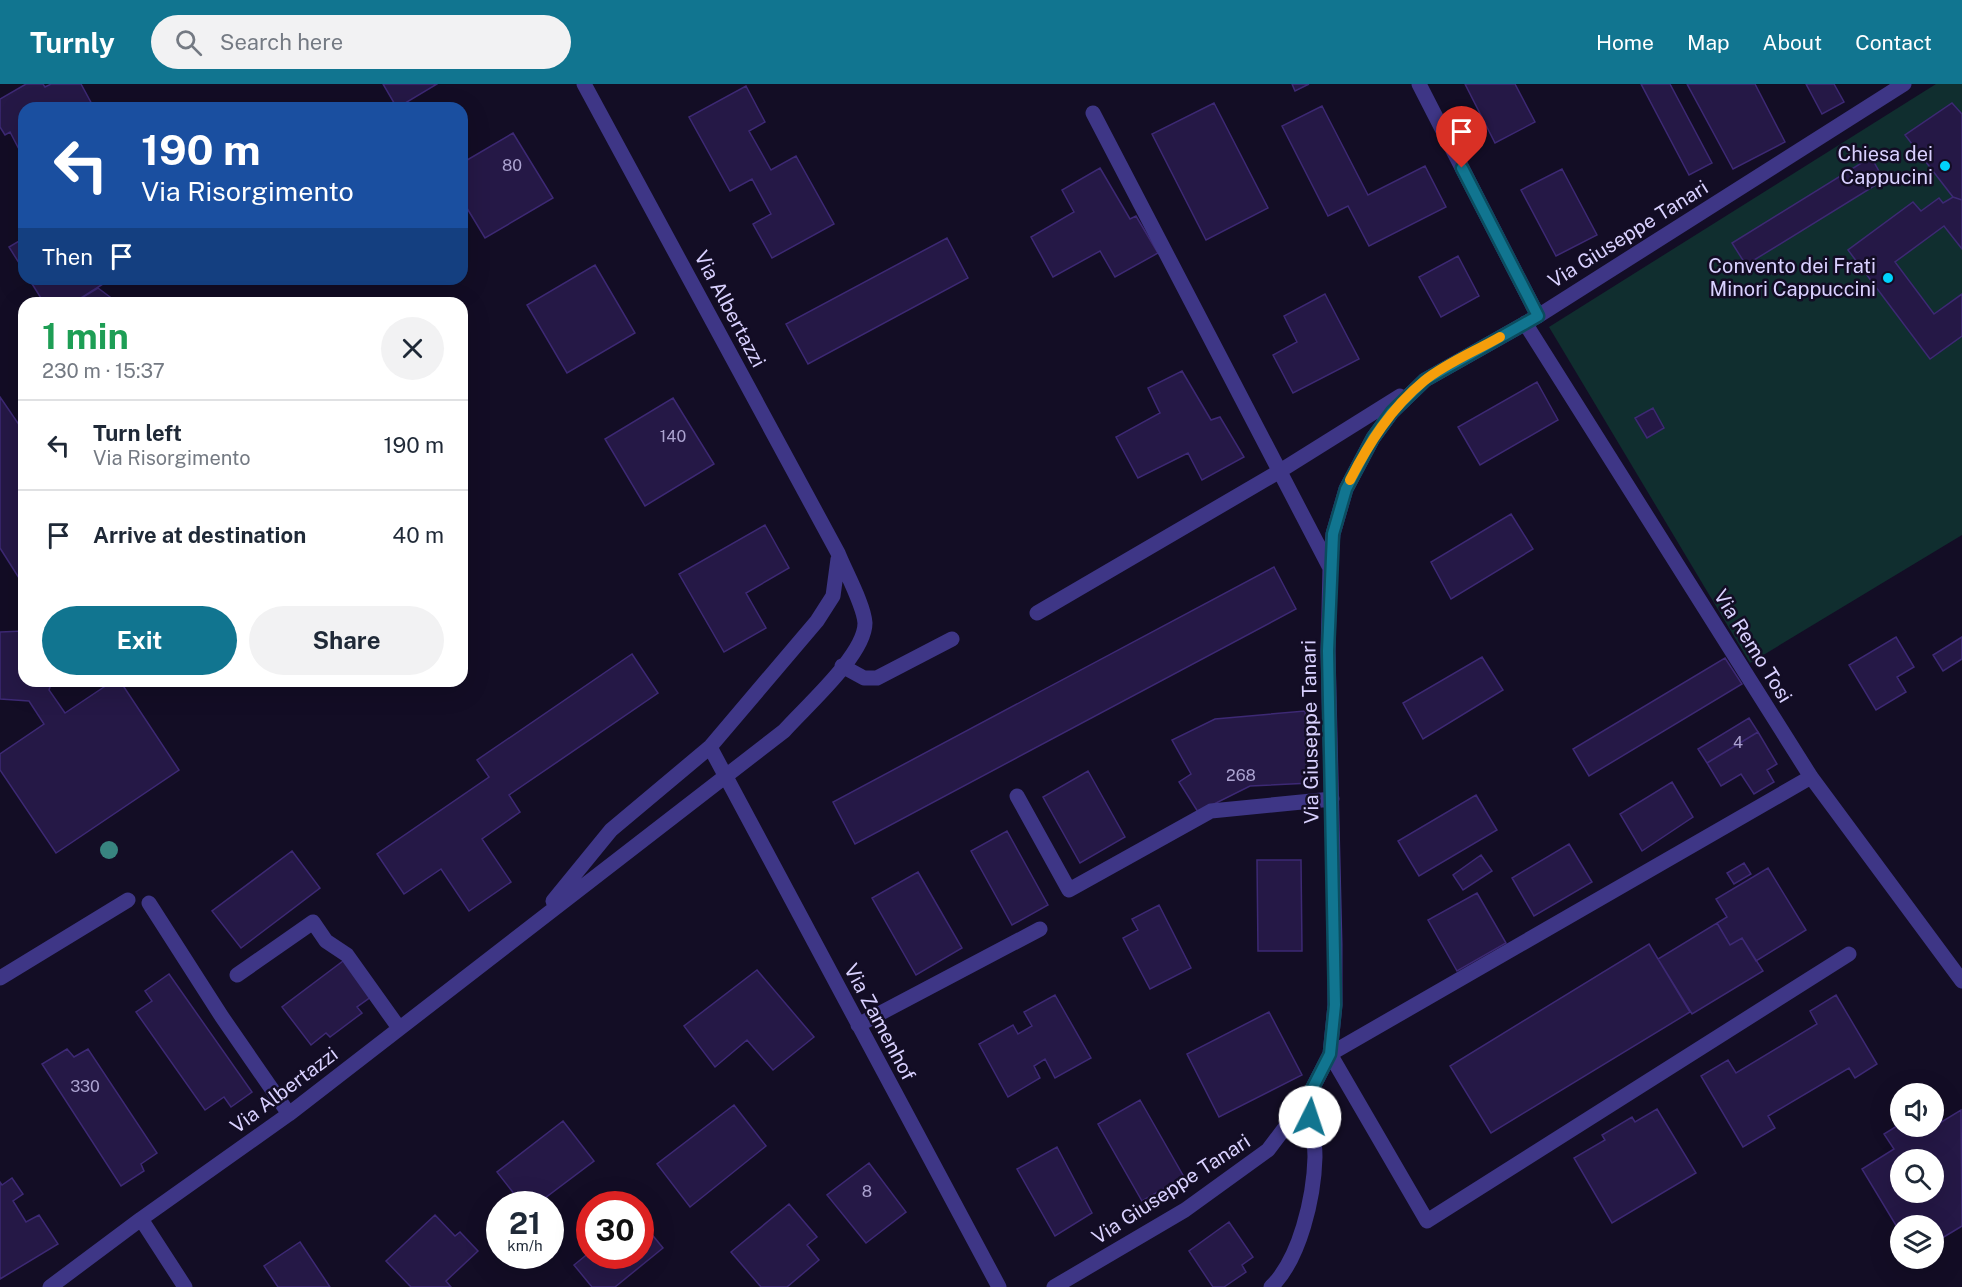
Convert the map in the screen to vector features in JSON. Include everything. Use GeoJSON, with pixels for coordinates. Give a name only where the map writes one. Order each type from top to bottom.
{"type":"FeatureCollection","features":[{"type":"Feature","properties":{"kind":"street","name":"Via Albertazzi"},"geometry":{"type":"LineString","coordinates":[[50,1287],[289,1114],[784,731],[842,666],[861,640],[865,622],[838,553],[584,84]]}},
{"type":"Feature","properties":{"kind":"street","name":"Via Remo Tosi"},"geometry":{"type":"LineString","coordinates":[[1419,84],[1532,319],[1811,777],[1962,981]]}},
{"type":"Feature","properties":{"kind":"street","name":"Via Giuseppe Tanari"},"geometry":{"type":"LineString","coordinates":[[1054,1287],[1185,1210],[1268,1150],[1308,1097],[1330,1054],[1335,1005],[1328,651],[1333,534],[1346,489],[1357,465],[1392,412],[1425,380],[1532,319],[1904,84]]}},
{"type":"Feature","properties":{"kind":"street"},"geometry":{"type":"LineString","coordinates":[[1093,113],[1330,568]]}},
{"type":"Feature","properties":{"kind":"street"},"geometry":{"type":"LineString","coordinates":[[1037,613],[1280,471],[1425,380]]}},
{"type":"Feature","properties":{"kind":"street","name":"Via Albertazzi"},"geometry":{"type":"LineString","coordinates":[[538,921],[611,830],[710,747],[817,621],[833,596],[838,575],[838,553]]}},
{"type":"Feature","properties":{"kind":"street"},"geometry":{"type":"LineString","coordinates":[[842,666],[864,678],[877,678],[952,639]]}},
{"type":"Feature","properties":{"kind":"street"},"geometry":{"type":"LineString","coordinates":[[710,747],[724,777]]}},
{"type":"Feature","properties":{"kind":"street","name":"Via Zamenhof"},"geometry":{"type":"LineString","coordinates":[[724,777],[999,1287]]}},
{"type":"Feature","properties":{"kind":"street"},"geometry":{"type":"LineString","coordinates":[[1811,777],[1330,1054],[1427,1221],[1849,954]]}},
{"type":"Feature","properties":{"kind":"street"},"geometry":{"type":"LineString","coordinates":[[1017,796],[1069,890],[1211,811],[1332,799]]}},
{"type":"Feature","properties":{"kind":"street"},"geometry":{"type":"LineString","coordinates":[[0,978],[128,900]]}},
{"type":"Feature","properties":{"kind":"street"},"geometry":{"type":"LineString","coordinates":[[149,903],[222,1017],[289,1114]]}},
{"type":"Feature","properties":{"kind":"street"},"geometry":{"type":"LineString","coordinates":[[237,975],[313,922],[326,941],[347,955],[399,1028]]}},
{"type":"Feature","properties":{"kind":"street"},"geometry":{"type":"LineString","coordinates":[[858,1025],[1040,929]]}},
{"type":"Feature","properties":{"kind":"street"},"geometry":{"type":"LineString","coordinates":[[1271,1287],[1283,1275],[1306,1218],[1315,1157],[1308,1097]]}},
{"type":"Feature","properties":{"kind":"street"},"geometry":{"type":"LineString","coordinates":[[141,1219],[185,1287]]}},
{"type":"Feature","properties":{"kind":"green space"},"geometry":{"type":"Polygon","coordinates":[[[1936,84],[1962,84],[1962,535],[1750,663],[1549,327],[1936,84]]]}},
{"type":"Feature","properties":{"kind":"building"},"geometry":{"type":"Polygon","coordinates":[[[26,84],[43,84],[45,87],[51,84],[81,84],[91,102],[18,102],[18,147],[10,132],[5,135],[0,127],[0,99],[26,84]]]}},
{"type":"Feature","properties":{"kind":"building"},"geometry":{"type":"Polygon","coordinates":[[[383,84],[437,84],[407,102],[394,102],[383,84]]]}},
{"type":"Feature","properties":{"kind":"building"},"geometry":{"type":"Polygon","coordinates":[[[1292,84],[1309,84],[1295,91],[1292,84]]]}},
{"type":"Feature","properties":{"kind":"building"},"geometry":{"type":"Polygon","coordinates":[[[1465,84],[1515,84],[1535,122],[1495,143],[1465,84]]]}},
{"type":"Feature","properties":{"kind":"building"},"geometry":{"type":"Polygon","coordinates":[[[1641,84],[1670,84],[1712,163],[1689,175],[1641,84]]]}},
{"type":"Feature","properties":{"kind":"building"},"geometry":{"type":"Polygon","coordinates":[[[1687,84],[1755,84],[1785,142],[1733,169],[1687,84]]]}},
{"type":"Feature","properties":{"kind":"building"},"geometry":{"type":"Polygon","coordinates":[[[1806,84],[1834,84],[1844,102],[1822,114],[1806,84]]]}},
{"type":"Feature","properties":{"kind":"building"},"geometry":{"type":"Polygon","coordinates":[[[746,86],[765,122],[749,131],[771,170],[796,156],[834,224],[772,258],[753,224],[771,214],[752,179],[730,191],[689,117],[746,86]]]}},
{"type":"Feature","properties":{"kind":"building"},"geometry":{"type":"Polygon","coordinates":[[[1214,103],[1268,208],[1206,240],[1152,134],[1214,103]]]}},
{"type":"Feature","properties":{"kind":"building","name":"Chiesa dei Cappucini"},"geometry":{"type":"Polygon","coordinates":[[[1952,103],[1962,114],[1962,200],[1953,197],[1905,135],[1952,103]]]}},
{"type":"Feature","properties":{"kind":"building"},"geometry":{"type":"Polygon","coordinates":[[[1322,106],[1368,195],[1425,166],[1446,207],[1369,246],[1348,206],[1328,216],[1282,126],[1322,106]]]}},
{"type":"Feature","properties":{"kind":"building"},"geometry":{"type":"Polygon","coordinates":[[[513,133],[553,198],[485,238],[468,210],[468,159],[513,133]]]}},
{"type":"Feature","properties":{"kind":"building"},"geometry":{"type":"Polygon","coordinates":[[[1871,157],[1884,180],[1746,265],[1732,243],[1871,157]]]}},
{"type":"Feature","properties":{"kind":"building"},"geometry":{"type":"Polygon","coordinates":[[[1100,168],[1130,219],[1136,216],[1158,253],[1115,277],[1100,251],[1053,277],[1031,237],[1074,212],[1062,190],[1100,168]]]}},
{"type":"Feature","properties":{"kind":"building"},"geometry":{"type":"Polygon","coordinates":[[[1562,169],[1597,235],[1556,256],[1521,190],[1562,169]]]}},
{"type":"Feature","properties":{"kind":"building","name":"Convento dei Frati Minori Cappuccini"},"geometry":{"type":"Polygon","coordinates":[[[1953,197],[1962,200],[1962,249],[1944,226],[1895,262],[1934,314],[1962,294],[1962,336],[1930,359],[1848,250],[1913,202],[1921,211],[1939,198],[1943,203],[1953,197]]]}},
{"type":"Feature","properties":{"kind":"building"},"geometry":{"type":"Polygon","coordinates":[[[947,238],[968,278],[808,364],[786,324],[947,238]]]}},
{"type":"Feature","properties":{"kind":"building"},"geometry":{"type":"Polygon","coordinates":[[[18,242],[18,261],[9,247],[18,242]]]}},
{"type":"Feature","properties":{"kind":"building"},"geometry":{"type":"Polygon","coordinates":[[[1458,256],[1479,296],[1441,317],[1419,277],[1458,256]]]}},
{"type":"Feature","properties":{"kind":"building"},"geometry":{"type":"Polygon","coordinates":[[[595,265],[635,333],[567,373],[527,305],[595,265]]]}},
{"type":"Feature","properties":{"kind":"building"},"geometry":{"type":"Polygon","coordinates":[[[33,285],[102,285],[82,297],[40,297],[33,285]]]}},
{"type":"Feature","properties":{"kind":"building"},"geometry":{"type":"Polygon","coordinates":[[[98,288],[110,297],[83,297],[98,288]]]}},
{"type":"Feature","properties":{"kind":"building"},"geometry":{"type":"Polygon","coordinates":[[[1325,294],[1359,359],[1293,393],[1273,355],[1297,342],[1284,316],[1325,294]]]}},
{"type":"Feature","properties":{"kind":"building"},"geometry":{"type":"Polygon","coordinates":[[[1182,371],[1211,420],[1220,417],[1244,457],[1202,480],[1188,453],[1138,478],[1116,437],[1160,413],[1148,388],[1182,371]]]}},
{"type":"Feature","properties":{"kind":"building"},"geometry":{"type":"Polygon","coordinates":[[[1537,382],[1558,420],[1480,465],[1458,427],[1537,382]]]}},
{"type":"Feature","properties":{"kind":"building"},"geometry":{"type":"Polygon","coordinates":[[[0,397],[18,423],[18,576],[0,548],[0,397]]]}},
{"type":"Feature","properties":{"kind":"building"},"geometry":{"type":"Polygon","coordinates":[[[673,398],[714,464],[645,506],[605,439],[673,398]]]}},
{"type":"Feature","properties":{"kind":"building"},"geometry":{"type":"Polygon","coordinates":[[[1653,408],[1664,428],[1647,438],[1635,418],[1653,408]]]}},
{"type":"Feature","properties":{"kind":"building"},"geometry":{"type":"Polygon","coordinates":[[[1511,514],[1533,549],[1451,599],[1431,562],[1511,514]]]}},
{"type":"Feature","properties":{"kind":"building"},"geometry":{"type":"Polygon","coordinates":[[[765,525],[789,568],[746,593],[766,628],[724,652],[679,574],[765,525]]]}},
{"type":"Feature","properties":{"kind":"building"},"geometry":{"type":"Polygon","coordinates":[[[1274,567],[1296,609],[855,844],[833,802],[1274,567]]]}},
{"type":"Feature","properties":{"kind":"building"},"geometry":{"type":"Polygon","coordinates":[[[18,631],[18,687],[50,687],[49,690],[65,713],[104,687],[124,687],[179,770],[56,853],[0,770],[0,754],[44,724],[29,701],[0,699],[0,632],[18,631]]]}},
{"type":"Feature","properties":{"kind":"building"},"geometry":{"type":"Polygon","coordinates":[[[1896,637],[1914,667],[1897,677],[1906,692],[1876,710],[1849,665],[1896,637]]]}},
{"type":"Feature","properties":{"kind":"building"},"geometry":{"type":"Polygon","coordinates":[[[1962,637],[1962,659],[1943,671],[1933,655],[1962,637]]]}},
{"type":"Feature","properties":{"kind":"building"},"geometry":{"type":"Polygon","coordinates":[[[632,654],[658,693],[509,795],[520,812],[482,839],[511,882],[469,911],[441,869],[404,894],[377,854],[489,777],[477,760],[632,654]]]}},
{"type":"Feature","properties":{"kind":"building"},"geometry":{"type":"Polygon","coordinates":[[[1482,657],[1503,690],[1423,739],[1403,703],[1482,657]]]}},
{"type":"Feature","properties":{"kind":"building"},"geometry":{"type":"Polygon","coordinates":[[[1725,658],[1742,684],[1589,776],[1573,749],[1725,658]]]}},
{"type":"Feature","properties":{"kind":"building"},"geometry":{"type":"Polygon","coordinates":[[[1305,711],[1311,783],[1250,786],[1198,812],[1179,782],[1191,774],[1172,740],[1215,719],[1305,711]]]}},
{"type":"Feature","properties":{"kind":"building"},"geometry":{"type":"Polygon","coordinates":[[[1749,718],[1758,732],[1707,763],[1698,749],[1749,718]]]}},
{"type":"Feature","properties":{"kind":"building"},"geometry":{"type":"Polygon","coordinates":[[[1758,732],[1777,764],[1767,770],[1774,782],[1754,794],[1741,774],[1721,786],[1707,763],[1758,732]]]}},
{"type":"Feature","properties":{"kind":"building"},"geometry":{"type":"Polygon","coordinates":[[[1088,771],[1125,837],[1080,863],[1043,797],[1088,771]]]}},
{"type":"Feature","properties":{"kind":"building"},"geometry":{"type":"Polygon","coordinates":[[[1672,782],[1693,817],[1642,851],[1620,814],[1672,782]]]}},
{"type":"Feature","properties":{"kind":"building"},"geometry":{"type":"Polygon","coordinates":[[[1476,795],[1497,830],[1419,876],[1398,841],[1476,795]]]}},
{"type":"Feature","properties":{"kind":"building"},"geometry":{"type":"Polygon","coordinates":[[[1007,831],[1048,905],[1012,925],[971,851],[1007,831]]]}},
{"type":"Feature","properties":{"kind":"building"},"geometry":{"type":"Polygon","coordinates":[[[1569,844],[1592,882],[1534,916],[1512,878],[1569,844]]]}},
{"type":"Feature","properties":{"kind":"building"},"geometry":{"type":"Polygon","coordinates":[[[292,851],[320,888],[241,948],[212,911],[292,851]]]}},
{"type":"Feature","properties":{"kind":"building"},"geometry":{"type":"Polygon","coordinates":[[[1481,855],[1492,871],[1463,890],[1453,875],[1481,855]]]}},
{"type":"Feature","properties":{"kind":"building"},"geometry":{"type":"Polygon","coordinates":[[[1257,860],[1301,860],[1302,951],[1258,951],[1257,860]]]}},
{"type":"Feature","properties":{"kind":"building"},"geometry":{"type":"Polygon","coordinates":[[[1744,863],[1751,874],[1734,884],[1727,873],[1744,863]]]}},
{"type":"Feature","properties":{"kind":"building"},"geometry":{"type":"Polygon","coordinates":[[[1768,868],[1806,930],[1756,961],[1742,938],[1730,945],[1717,923],[1727,917],[1716,899],[1768,868]]]}},
{"type":"Feature","properties":{"kind":"building"},"geometry":{"type":"Polygon","coordinates":[[[918,872],[962,948],[916,975],[872,898],[918,872]]]}},
{"type":"Feature","properties":{"kind":"building"},"geometry":{"type":"Polygon","coordinates":[[[1477,893],[1506,943],[1457,971],[1428,920],[1477,893]]]}},
{"type":"Feature","properties":{"kind":"building"},"geometry":{"type":"Polygon","coordinates":[[[1159,905],[1191,968],[1150,989],[1123,938],[1138,930],[1132,919],[1159,905]]]}},
{"type":"Feature","properties":{"kind":"building"},"geometry":{"type":"Polygon","coordinates":[[[1717,923],[1730,945],[1742,938],[1763,971],[1692,1014],[1658,959],[1717,923]]]}},
{"type":"Feature","properties":{"kind":"building"},"geometry":{"type":"Polygon","coordinates":[[[1649,944],[1690,1012],[1491,1133],[1450,1066],[1649,944]]]}},
{"type":"Feature","properties":{"kind":"building"},"geometry":{"type":"Polygon","coordinates":[[[347,958],[375,994],[357,1007],[362,1013],[330,1037],[326,1033],[311,1045],[282,1007],[347,958]]]}},
{"type":"Feature","properties":{"kind":"building"},"geometry":{"type":"Polygon","coordinates":[[[757,970],[814,1037],[773,1070],[747,1040],[715,1067],[684,1026],[757,970]]]}},
{"type":"Feature","properties":{"kind":"building"},"geometry":{"type":"Polygon","coordinates":[[[169,974],[252,1092],[231,1107],[224,1097],[205,1110],[136,1012],[152,1001],[145,991],[169,974]]]}},
{"type":"Feature","properties":{"kind":"building"},"geometry":{"type":"Polygon","coordinates":[[[1055,995],[1091,1058],[1055,1078],[1045,1059],[1034,1066],[1040,1078],[1008,1097],[979,1044],[1013,1025],[1018,1034],[1032,1026],[1024,1012],[1055,995]]]}},
{"type":"Feature","properties":{"kind":"building"},"geometry":{"type":"Polygon","coordinates":[[[1836,995],[1877,1064],[1855,1078],[1849,1068],[1768,1116],[1775,1128],[1743,1147],[1701,1076],[1728,1060],[1736,1073],[1817,1024],[1810,1011],[1836,995]]]}},
{"type":"Feature","properties":{"kind":"building"},"geometry":{"type":"Polygon","coordinates":[[[1269,1012],[1302,1075],[1219,1117],[1187,1054],[1269,1012]]]}},
{"type":"Feature","properties":{"kind":"building"},"geometry":{"type":"Polygon","coordinates":[[[67,1049],[74,1057],[88,1049],[157,1153],[141,1164],[144,1171],[121,1186],[42,1064],[67,1049]]]}},
{"type":"Feature","properties":{"kind":"building"},"geometry":{"type":"Polygon","coordinates":[[[1140,1100],[1184,1177],[1142,1201],[1098,1124],[1140,1100]]]}},
{"type":"Feature","properties":{"kind":"building"},"geometry":{"type":"Polygon","coordinates":[[[734,1105],[766,1146],[690,1207],[657,1164],[734,1105]]]}},
{"type":"Feature","properties":{"kind":"building"},"geometry":{"type":"Polygon","coordinates":[[[1657,1109],[1696,1173],[1612,1223],[1574,1158],[1605,1140],[1602,1135],[1632,1117],[1635,1122],[1657,1109]]]}},
{"type":"Feature","properties":{"kind":"building"},"geometry":{"type":"Polygon","coordinates":[[[1961,1110],[1962,1226],[1944,1237],[1944,1215],[1890,1215],[1862,1169],[1890,1152],[1890,1203],[1944,1203],[1944,1149],[1894,1149],[1884,1134],[1890,1130],[1890,1137],[1944,1137],[1944,1120],[1961,1110]]]}},
{"type":"Feature","properties":{"kind":"building"},"geometry":{"type":"Polygon","coordinates":[[[563,1121],[594,1161],[554,1191],[512,1191],[497,1172],[563,1121]]]}},
{"type":"Feature","properties":{"kind":"building"},"geometry":{"type":"Polygon","coordinates":[[[1057,1147],[1092,1213],[1055,1236],[1017,1169],[1057,1147]]]}},
{"type":"Feature","properties":{"kind":"building"},"geometry":{"type":"Polygon","coordinates":[[[869,1163],[906,1212],[866,1243],[827,1195],[869,1163]]]}},
{"type":"Feature","properties":{"kind":"building"},"geometry":{"type":"Polygon","coordinates":[[[12,1178],[23,1194],[13,1201],[26,1222],[39,1215],[58,1244],[0,1279],[0,1182],[2,1185],[12,1178]]]}},
{"type":"Feature","properties":{"kind":"building"},"geometry":{"type":"Polygon","coordinates":[[[789,1204],[817,1237],[807,1245],[819,1260],[787,1287],[761,1287],[731,1252],[789,1204]]]}},
{"type":"Feature","properties":{"kind":"building"},"geometry":{"type":"Polygon","coordinates":[[[435,1215],[455,1236],[460,1232],[478,1251],[446,1281],[451,1287],[411,1287],[386,1261],[435,1215]]]}},
{"type":"Feature","properties":{"kind":"building"},"geometry":{"type":"Polygon","coordinates":[[[1229,1222],[1253,1257],[1242,1265],[1246,1272],[1224,1287],[1213,1287],[1189,1251],[1229,1222]]]}},
{"type":"Feature","properties":{"kind":"building"},"geometry":{"type":"Polygon","coordinates":[[[654,1237],[663,1248],[654,1255],[654,1237]]]}},
{"type":"Feature","properties":{"kind":"building"},"geometry":{"type":"Polygon","coordinates":[[[300,1242],[330,1287],[278,1287],[264,1266],[300,1242]]]}},
{"type":"Feature","properties":{"kind":"building"},"geometry":{"type":"Polygon","coordinates":[[[577,1269],[637,1269],[615,1287],[592,1287],[577,1269]]]}},
{"type":"Feature","properties":{"kind":"slow traffic"},"geometry":{"type":"LineString","coordinates":[[1350,480],[1373,438],[1392,412],[1425,380],[1500,337]]}},
{"type":"Feature","properties":{"kind":"place","name":"Chiesa dei Cappucini"},"geometry":{"type":"Point","coordinates":[1945,166]}},
{"type":"Feature","properties":{"kind":"place","name":"Convento dei Frati Minori Cappuccini"},"geometry":{"type":"Point","coordinates":[1888,278]}},
{"type":"Feature","properties":{"kind":"route"},"geometry":{"type":"LineString","coordinates":[[1310,1117],[1308,1097],[1330,1054],[1335,1005],[1328,651],[1333,534],[1346,489],[1357,465],[1392,412],[1425,380],[1538,316],[1462,168]]}}]}
